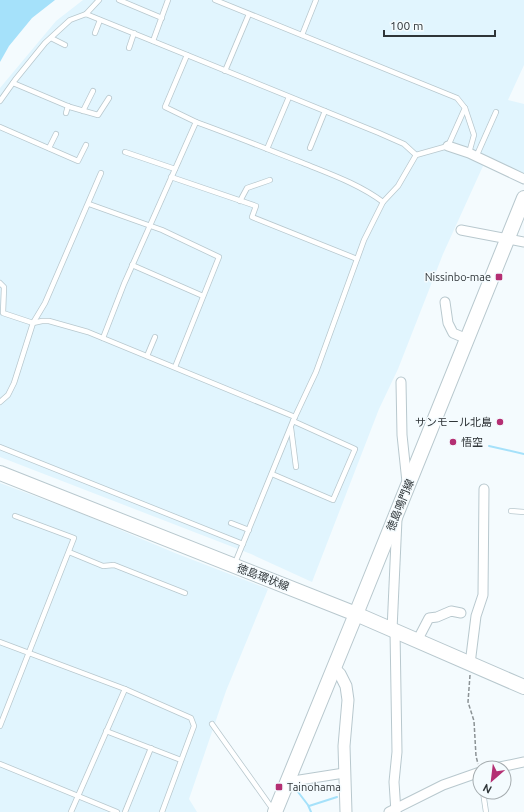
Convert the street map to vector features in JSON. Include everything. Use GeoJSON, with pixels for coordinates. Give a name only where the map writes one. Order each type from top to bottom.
{"type":"FeatureCollection","features":[{"type":"Feature","properties":{"kind":"main road","name":"徳島鳴門線"},"geometry":{"type":"LineString","coordinates":[[275,812],[524,198]]}},
{"type":"Feature","properties":{"kind":"main road","name":"徳島環状線"},"geometry":{"type":"LineString","coordinates":[[0,472],[356,614],[524,687]]}},
{"type":"Feature","properties":{"kind":"street"},"geometry":{"type":"LineString","coordinates":[[448,146],[472,155],[524,179]]}},
{"type":"Feature","properties":{"kind":"street"},"geometry":{"type":"LineString","coordinates":[[461,230],[524,242]]}},
{"type":"Feature","properties":{"kind":"street"},"geometry":{"type":"LineString","coordinates":[[445,302],[448,323],[453,333],[467,339]]}},
{"type":"Feature","properties":{"kind":"street"},"geometry":{"type":"LineString","coordinates":[[400,382],[402,435],[408,485]]}},
{"type":"Feature","properties":{"kind":"street"},"geometry":{"type":"LineString","coordinates":[[470,664],[476,616],[483,595],[484,489]]}},
{"type":"Feature","properties":{"kind":"street"},"geometry":{"type":"LineString","coordinates":[[398,510],[393,630],[397,752],[394,782],[394,811],[443,785],[472,775]]}},
{"type":"Feature","properties":{"kind":"street"},"geometry":{"type":"LineString","coordinates":[[417,641],[428,618],[437,617],[451,611],[461,613]]}},
{"type":"Feature","properties":{"kind":"street"},"geometry":{"type":"LineString","coordinates":[[334,668],[344,681],[348,690],[344,746],[346,812]]}},
{"type":"Feature","properties":{"kind":"street"},"geometry":{"type":"LineString","coordinates":[[512,764],[524,762]]}},
{"type":"Feature","properties":{"kind":"street"},"geometry":{"type":"LineString","coordinates":[[287,782],[344,774]]}},
{"type":"Feature","properties":{"kind":"lane"},"geometry":{"type":"LineString","coordinates":[[0,101],[13,83],[51,38],[70,20],[86,14],[99,0]]}},
{"type":"Feature","properties":{"kind":"lane"},"geometry":{"type":"LineString","coordinates":[[119,0],[162,18]]}},
{"type":"Feature","properties":{"kind":"lane"},"geometry":{"type":"LineString","coordinates":[[153,41],[168,0]]}},
{"type":"Feature","properties":{"kind":"lane"},"geometry":{"type":"LineString","coordinates":[[215,0],[457,98],[465,108],[474,135],[472,155]]}},
{"type":"Feature","properties":{"kind":"lane"},"geometry":{"type":"LineString","coordinates":[[302,35],[316,0]]}},
{"type":"Feature","properties":{"kind":"lane"},"geometry":{"type":"LineString","coordinates":[[86,14],[379,133],[404,144],[416,155]]}},
{"type":"Feature","properties":{"kind":"lane"},"geometry":{"type":"LineString","coordinates":[[225,71],[249,14]]}},
{"type":"Feature","properties":{"kind":"lane"},"geometry":{"type":"LineString","coordinates":[[95,33],[100,20]]}},
{"type":"Feature","properties":{"kind":"lane"},"geometry":{"type":"LineString","coordinates":[[129,48],[134,33]]}},
{"type":"Feature","properties":{"kind":"lane"},"geometry":{"type":"LineString","coordinates":[[51,38],[65,45]]}},
{"type":"Feature","properties":{"kind":"lane"},"geometry":{"type":"LineString","coordinates":[[187,55],[165,108],[196,122],[337,177],[371,194],[383,202]]}},
{"type":"Feature","properties":{"kind":"lane"},"geometry":{"type":"LineString","coordinates":[[13,83],[68,106],[98,115],[109,98]]}},
{"type":"Feature","properties":{"kind":"lane"},"geometry":{"type":"LineString","coordinates":[[83,111],[93,91]]}},
{"type":"Feature","properties":{"kind":"lane"},"geometry":{"type":"LineString","coordinates":[[267,149],[289,97]]}},
{"type":"Feature","properties":{"kind":"lane"},"geometry":{"type":"LineString","coordinates":[[66,113],[68,106]]}},
{"type":"Feature","properties":{"kind":"lane"},"geometry":{"type":"LineString","coordinates":[[235,563],[293,422],[316,372],[364,240],[383,202],[398,186],[416,155],[448,146],[465,108]]}},
{"type":"Feature","properties":{"kind":"lane"},"geometry":{"type":"LineString","coordinates":[[310,148],[325,111]]}},
{"type":"Feature","properties":{"kind":"lane"},"geometry":{"type":"LineString","coordinates":[[472,155],[496,112]]}},
{"type":"Feature","properties":{"kind":"lane"},"geometry":{"type":"LineString","coordinates":[[103,338],[132,265],[196,122]]}},
{"type":"Feature","properties":{"kind":"lane"},"geometry":{"type":"LineString","coordinates":[[0,127],[78,161],[86,144]]}},
{"type":"Feature","properties":{"kind":"lane"},"geometry":{"type":"LineString","coordinates":[[49,148],[56,134]]}},
{"type":"Feature","properties":{"kind":"lane"},"geometry":{"type":"LineString","coordinates":[[125,152],[175,169]]}},
{"type":"Feature","properties":{"kind":"lane"},"geometry":{"type":"LineString","coordinates":[[0,402],[8,395],[14,383],[33,323],[45,303],[89,204],[101,173]]}},
{"type":"Feature","properties":{"kind":"lane"},"geometry":{"type":"LineString","coordinates":[[171,177],[256,206],[252,217],[358,259]]}},
{"type":"Feature","properties":{"kind":"lane"},"geometry":{"type":"LineString","coordinates":[[240,201],[246,188],[270,180]]}},
{"type":"Feature","properties":{"kind":"lane"},"geometry":{"type":"LineString","coordinates":[[89,204],[162,230],[219,257],[175,367]]}},
{"type":"Feature","properties":{"kind":"lane"},"geometry":{"type":"LineString","coordinates":[[132,265],[203,296]]}},
{"type":"Feature","properties":{"kind":"lane"},"geometry":{"type":"LineString","coordinates":[[0,283],[4,287],[3,313],[33,323],[49,321],[88,332],[175,367],[355,449],[333,500],[272,474]]}},
{"type":"Feature","properties":{"kind":"lane"},"geometry":{"type":"LineString","coordinates":[[147,356],[155,337]]}},
{"type":"Feature","properties":{"kind":"lane"},"geometry":{"type":"LineString","coordinates":[[293,422],[296,467]]}},
{"type":"Feature","properties":{"kind":"lane"},"geometry":{"type":"LineString","coordinates":[[0,447],[243,544]]}},
{"type":"Feature","properties":{"kind":"lane"},"geometry":{"type":"LineString","coordinates":[[511,511],[524,512]]}},
{"type":"Feature","properties":{"kind":"lane"},"geometry":{"type":"LineString","coordinates":[[0,726],[74,538],[15,516]]}},
{"type":"Feature","properties":{"kind":"lane"},"geometry":{"type":"LineString","coordinates":[[231,523],[249,530]]}},
{"type":"Feature","properties":{"kind":"lane"},"geometry":{"type":"LineString","coordinates":[[69,552],[103,566],[114,565],[185,594]]}},
{"type":"Feature","properties":{"kind":"lane"},"geometry":{"type":"LineString","coordinates":[[0,642],[125,689],[192,718],[194,726],[162,812]]}},
{"type":"Feature","properties":{"kind":"lane"},"geometry":{"type":"LineString","coordinates":[[71,812],[125,689]]}},
{"type":"Feature","properties":{"kind":"lane"},"geometry":{"type":"LineString","coordinates":[[212,724],[275,812]]}},
{"type":"Feature","properties":{"kind":"lane"},"geometry":{"type":"LineString","coordinates":[[106,731],[181,760]]}},
{"type":"Feature","properties":{"kind":"lane"},"geometry":{"type":"LineString","coordinates":[[125,812],[151,748]]}},
{"type":"Feature","properties":{"kind":"lane"},"geometry":{"type":"LineString","coordinates":[[0,764],[116,812]]}},
{"type":"Feature","properties":{"kind":"lane"},"geometry":{"type":"LineString","coordinates":[[484,800],[486,812]]}},
{"type":"Feature","properties":{"kind":"path"},"geometry":{"type":"LineString","coordinates":[[470,664],[468,702],[474,720],[477,760]]}},
{"type":"Feature","properties":{"kind":"shaded area"},"geometry":{"type":"Polygon","coordinates":[[[83,0],[524,0],[524,65],[508,100],[524,104],[524,176],[483,166],[443,254],[398,369],[379,409],[312,582],[251,554],[0,457],[0,88],[56,21],[83,0]]]}},
{"type":"Feature","properties":{"kind":"shaded area"},"geometry":{"type":"Polygon","coordinates":[[[0,483],[80,513],[175,553],[268,589],[226,691],[189,799],[197,812],[0,812],[0,483]]]}},
{"type":"Feature","properties":{"kind":"water"},"geometry":{"type":"Polygon","coordinates":[[[0,0],[55,0],[32,18],[9,46],[0,62],[0,0]]]}},
{"type":"Feature","properties":{"kind":"waterway"},"geometry":{"type":"LineString","coordinates":[[489,446],[524,454]]}},
{"type":"Feature","properties":{"kind":"waterway"},"geometry":{"type":"LineString","coordinates":[[295,788],[308,805],[311,812]]}},
{"type":"Feature","properties":{"kind":"waterway"},"geometry":{"type":"LineString","coordinates":[[309,806],[337,797]]}},
{"type":"Feature","properties":{"kind":"place","name":"Nissinbo-mae"},"geometry":{"type":"Point","coordinates":[499,277]}},
{"type":"Feature","properties":{"kind":"place","name":"サンモール北島"},"geometry":{"type":"Point","coordinates":[500,422]}},
{"type":"Feature","properties":{"kind":"place","name":"悟空"},"geometry":{"type":"Point","coordinates":[453,442]}},
{"type":"Feature","properties":{"kind":"place","name":"Tainohama"},"geometry":{"type":"Point","coordinates":[279,787]}}]}
